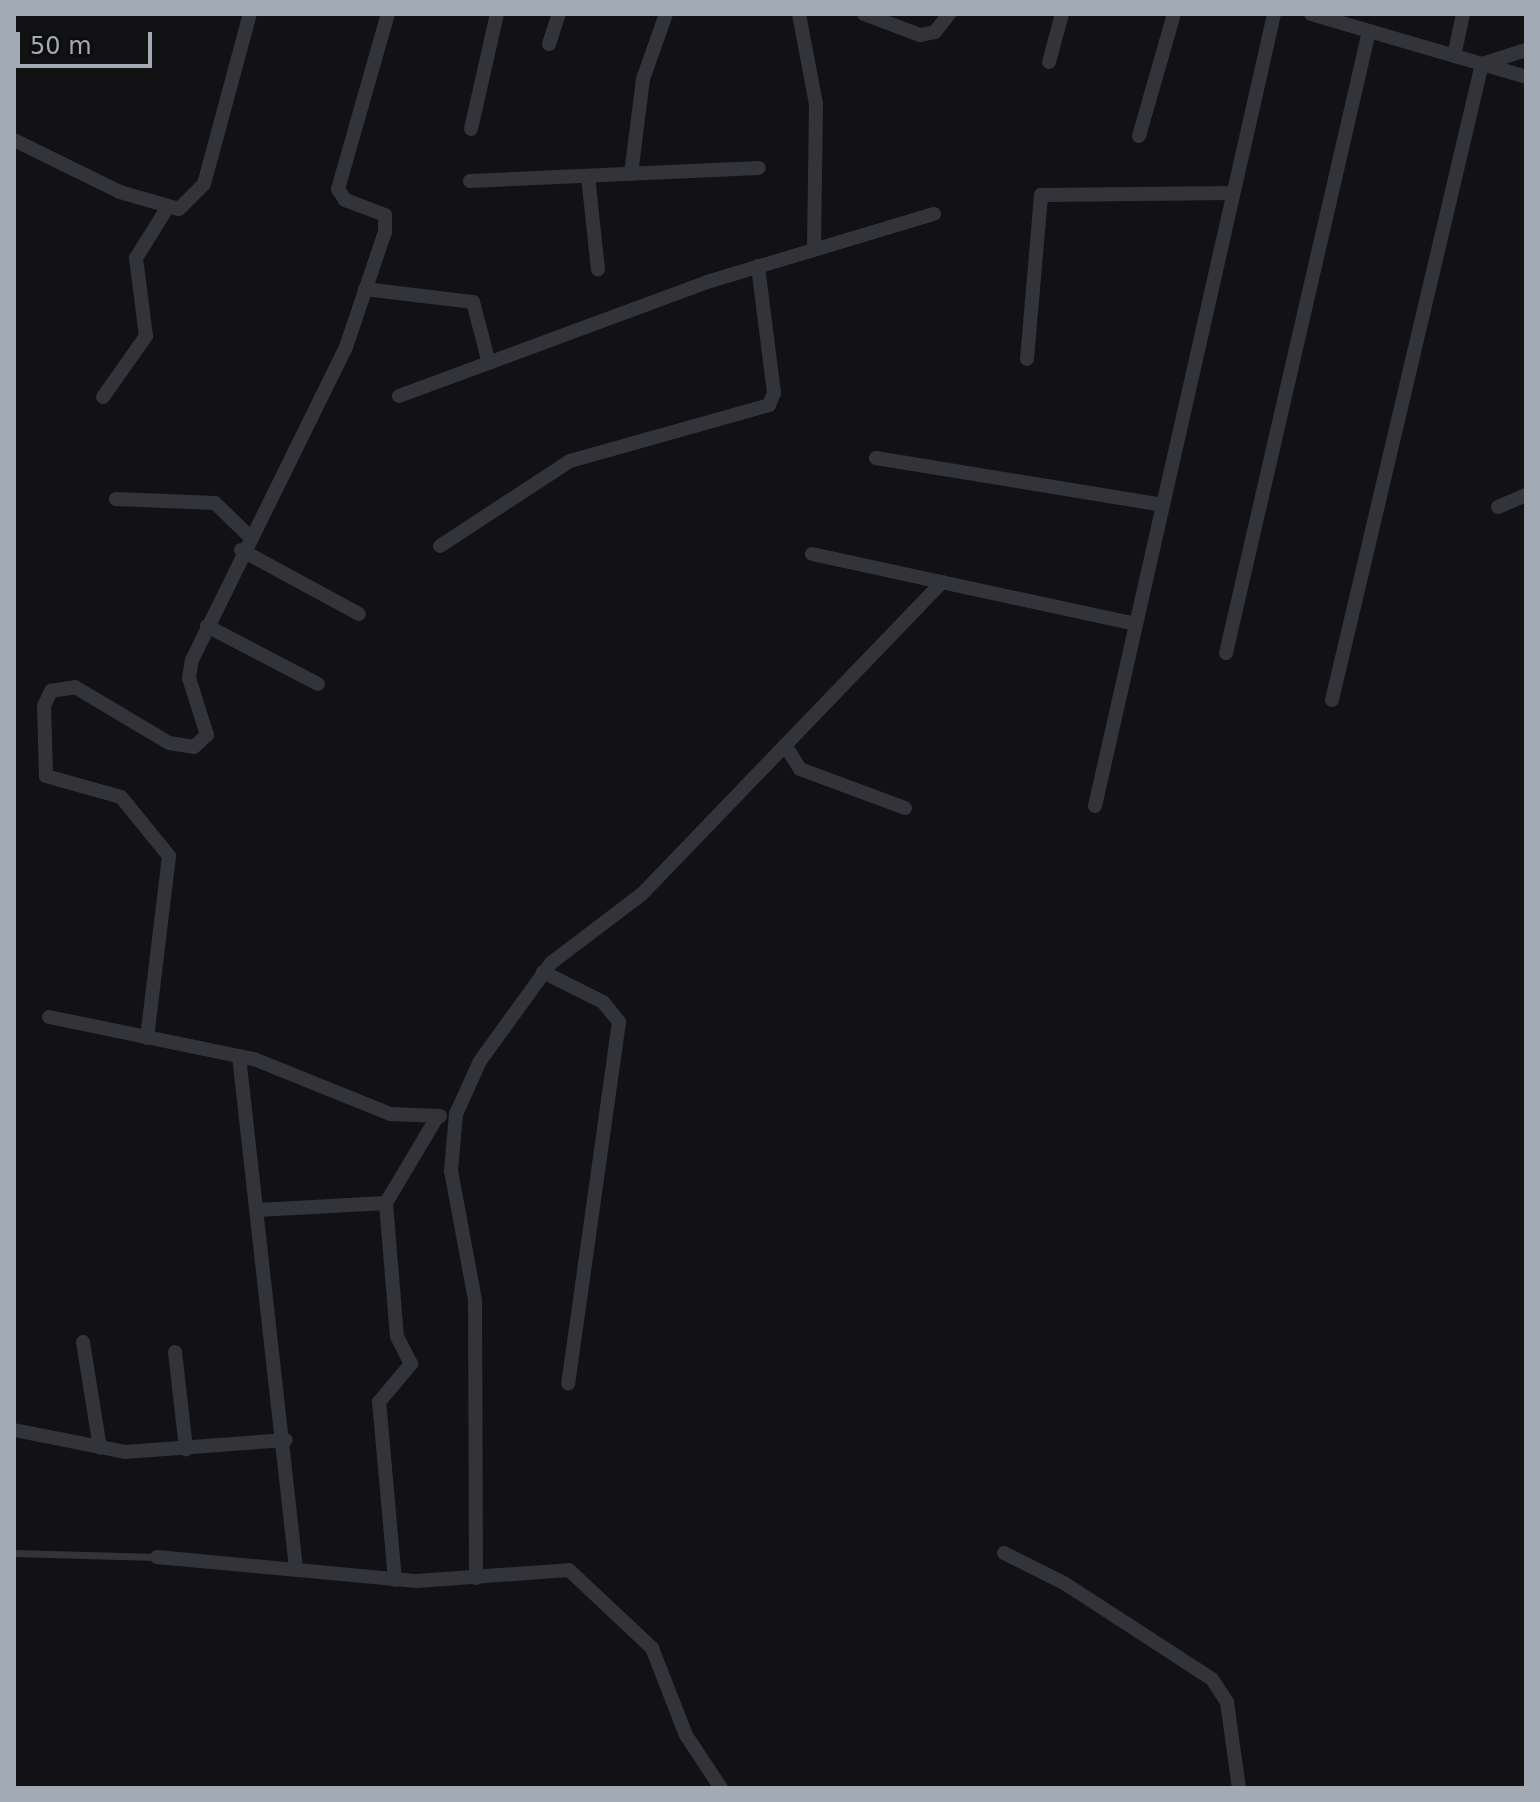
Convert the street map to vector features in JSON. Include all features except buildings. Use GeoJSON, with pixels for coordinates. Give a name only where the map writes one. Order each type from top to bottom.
{"type":"FeatureCollection","features":[{"type":"Feature","properties":{"kind":"street"},"geometry":{"type":"LineString","coordinates":[[14,140],[166,210],[188,204],[204,184],[250,14]]}},
{"type":"Feature","properties":{"kind":"street"},"geometry":{"type":"LineString","coordinates":[[147,1038],[169,856],[121,797],[46,776],[44,706],[51,691],[75,687],[169,743],[194,747],[208,728],[189,670],[248,535],[346,347],[385,215],[345,200],[338,189],[388,14]]}},
{"type":"Feature","properties":{"kind":"street"},"geometry":{"type":"LineString","coordinates":[[471,129],[497,14]]}},
{"type":"Feature","properties":{"kind":"street"},"geometry":{"type":"LineString","coordinates":[[549,44],[559,14]]}},
{"type":"Feature","properties":{"kind":"street"},"geometry":{"type":"LineString","coordinates":[[631,174],[641,90],[666,14]]}},
{"type":"Feature","properties":{"kind":"street"},"geometry":{"type":"LineString","coordinates":[[799,14],[816,104],[814,248]]}},
{"type":"Feature","properties":{"kind":"street"},"geometry":{"type":"LineString","coordinates":[[864,14],[920,35],[935,32],[949,14]]}},
{"type":"Feature","properties":{"kind":"street"},"geometry":{"type":"LineString","coordinates":[[1049,62],[1062,14]]}},
{"type":"Feature","properties":{"kind":"street"},"geometry":{"type":"LineString","coordinates":[[1139,136],[1174,14]]}},
{"type":"Feature","properties":{"kind":"street"},"geometry":{"type":"LineString","coordinates":[[1095,806],[1274,14]]}},
{"type":"Feature","properties":{"kind":"street"},"geometry":{"type":"LineString","coordinates":[[1311,14],[1526,77]]}},
{"type":"Feature","properties":{"kind":"street"},"geometry":{"type":"LineString","coordinates":[[1454,56],[1463,14]]}},
{"type":"Feature","properties":{"kind":"street"},"geometry":{"type":"LineString","coordinates":[[1226,653],[1369,31]]}},
{"type":"Feature","properties":{"kind":"street"},"geometry":{"type":"LineString","coordinates":[[1482,64],[1526,50]]}},
{"type":"Feature","properties":{"kind":"street"},"geometry":{"type":"LineString","coordinates":[[1332,700],[1482,64]]}},
{"type":"Feature","properties":{"kind":"street"},"geometry":{"type":"LineString","coordinates":[[470,181],[759,168]]}},
{"type":"Feature","properties":{"kind":"street"},"geometry":{"type":"LineString","coordinates":[[588,176],[598,269]]}},
{"type":"Feature","properties":{"kind":"street"},"geometry":{"type":"LineString","coordinates":[[1027,359],[1041,195],[1233,193]]}},
{"type":"Feature","properties":{"kind":"street"},"geometry":{"type":"LineString","coordinates":[[103,397],[146,336],[136,258],[166,210]]}},
{"type":"Feature","properties":{"kind":"street"},"geometry":{"type":"LineString","coordinates":[[399,396],[758,266],[934,214]]}},
{"type":"Feature","properties":{"kind":"street"},"geometry":{"type":"LineString","coordinates":[[440,546],[570,461],[769,405],[774,393],[758,266]]}},
{"type":"Feature","properties":{"kind":"street"},"geometry":{"type":"LineString","coordinates":[[365,289],[473,302],[489,363]]}},
{"type":"Feature","properties":{"kind":"street"},"geometry":{"type":"LineString","coordinates":[[876,458],[1163,505]]}},
{"type":"Feature","properties":{"kind":"street"},"geometry":{"type":"LineString","coordinates":[[1498,507],[1526,495]]}},
{"type":"Feature","properties":{"kind":"street"},"geometry":{"type":"LineString","coordinates":[[116,499],[215,503],[248,535]]}},
{"type":"Feature","properties":{"kind":"street"},"geometry":{"type":"LineString","coordinates":[[241,550],[359,614]]}},
{"type":"Feature","properties":{"kind":"street"},"geometry":{"type":"LineString","coordinates":[[812,554],[1136,624]]}},
{"type":"Feature","properties":{"kind":"street"},"geometry":{"type":"LineString","coordinates":[[476,1578],[475,1300],[451,1189],[456,1114],[485,1051],[543,972],[642,894],[942,582]]}},
{"type":"Feature","properties":{"kind":"street"},"geometry":{"type":"LineString","coordinates":[[207,626],[318,684]]}},
{"type":"Feature","properties":{"kind":"street"},"geometry":{"type":"LineString","coordinates":[[785,745],[800,769],[905,808]]}},
{"type":"Feature","properties":{"kind":"street"},"geometry":{"type":"LineString","coordinates":[[543,972],[603,1002],[619,1022],[568,1383]]}},
{"type":"Feature","properties":{"kind":"street"},"geometry":{"type":"LineString","coordinates":[[49,1017],[239,1056],[390,1114],[437,1117],[456,1114]]}},
{"type":"Feature","properties":{"kind":"street"},"geometry":{"type":"LineString","coordinates":[[239,1056],[286,1440],[296,1568]]}},
{"type":"Feature","properties":{"kind":"street"},"geometry":{"type":"LineString","coordinates":[[395,1580],[379,1402],[411,1364],[397,1337],[386,1203],[437,1117]]}},
{"type":"Feature","properties":{"kind":"street"},"geometry":{"type":"LineString","coordinates":[[258,1210],[386,1203]]}},
{"type":"Feature","properties":{"kind":"street"},"geometry":{"type":"LineString","coordinates":[[83,1342],[100,1448]]}},
{"type":"Feature","properties":{"kind":"street"},"geometry":{"type":"LineString","coordinates":[[175,1352],[186,1449]]}},
{"type":"Feature","properties":{"kind":"street"},"geometry":{"type":"LineString","coordinates":[[14,1430],[100,1448],[186,1449],[286,1440]]}},
{"type":"Feature","properties":{"kind":"street"},"geometry":{"type":"LineString","coordinates":[[1004,1553],[1064,1583],[1212,1679],[1227,1702],[1239,1788]]}},
{"type":"Feature","properties":{"kind":"street"},"geometry":{"type":"LineString","coordinates":[[157,1557],[296,1568],[395,1580],[476,1578],[552,1568],[582,1578],[652,1648],[686,1735],[721,1788]]}},
{"type":"Feature","properties":{"kind":"lane"},"geometry":{"type":"LineString","coordinates":[[14,1553],[157,1557]]}}]}
